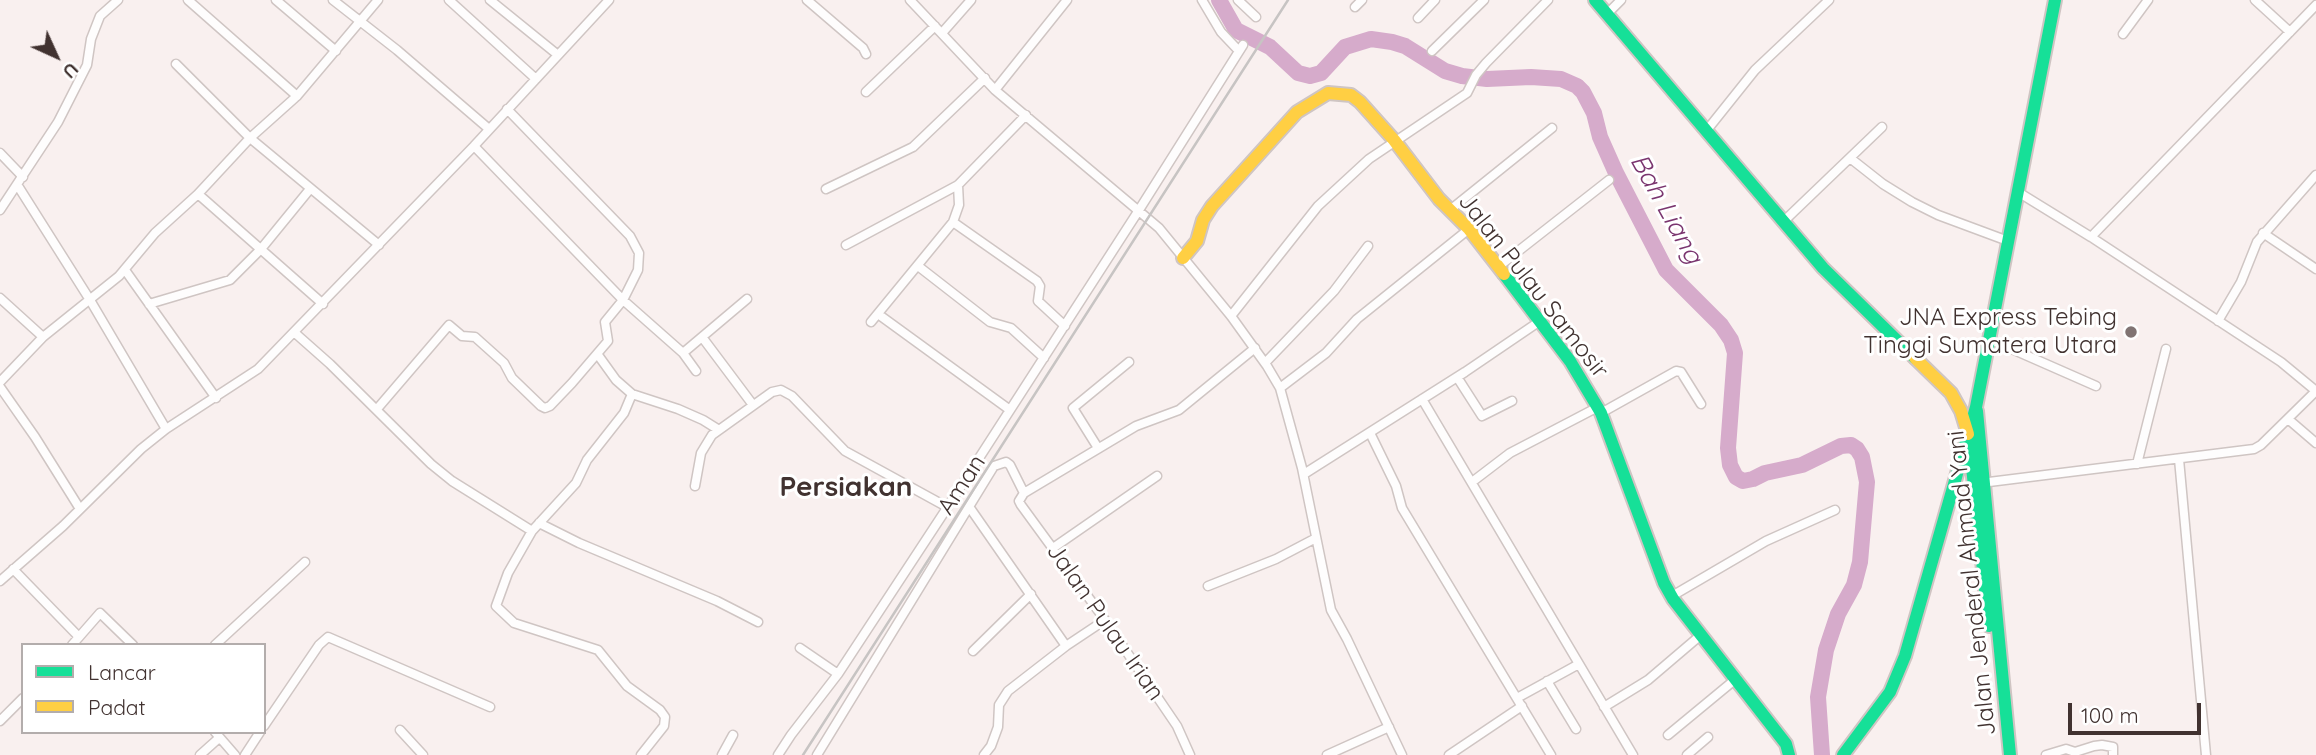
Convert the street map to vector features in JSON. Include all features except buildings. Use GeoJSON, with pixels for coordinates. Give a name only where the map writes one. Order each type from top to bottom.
{"type":"FeatureCollection","features":[{"type":"Feature","properties":{"kind":"main road"},"geometry":{"type":"LineString","coordinates":[[1595,0],[1823,268],[1951,393],[1961,411],[1968,434]]}},
{"type":"Feature","properties":{"kind":"main road"},"geometry":{"type":"LineString","coordinates":[[1843,755],[1890,692],[1905,656],[1976,407],[2055,0]]}},
{"type":"Feature","properties":{"kind":"main road","name":"Jalan Pulau Samosir"},"geometry":{"type":"LineString","coordinates":[[1183,258],[1197,241],[1203,220],[1212,206],[1297,111],[1328,93],[1350,95],[1360,102],[1394,140],[1439,199],[1469,229],[1570,361],[1599,410],[1664,583],[1786,744],[1789,755]]}},
{"type":"Feature","properties":{"kind":"main road"},"geometry":{"type":"LineString","coordinates":[[1951,393],[1963,397],[1976,407]]}},
{"type":"Feature","properties":{"kind":"main road","name":"Jalan Jenderal Ahmad Yani"},"geometry":{"type":"LineString","coordinates":[[1976,407],[1979,484],[2003,755]]}},
{"type":"Feature","properties":{"kind":"main road","name":"Jalan Jenderal Ahmad Yani"},"geometry":{"type":"LineString","coordinates":[[1968,434],[1979,484],[2010,755]]}},
{"type":"Feature","properties":{"kind":"street"},"geometry":{"type":"LineString","coordinates":[[0,210],[18,187],[58,122],[87,65],[91,39],[100,16],[118,0]]}},
{"type":"Feature","properties":{"kind":"street"},"geometry":{"type":"LineString","coordinates":[[188,0],[298,96]]}},
{"type":"Feature","properties":{"kind":"street"},"geometry":{"type":"LineString","coordinates":[[276,0],[337,51]]}},
{"type":"Feature","properties":{"kind":"street"},"geometry":{"type":"LineString","coordinates":[[333,0],[397,50],[489,129]]}},
{"type":"Feature","properties":{"kind":"street"},"geometry":{"type":"LineString","coordinates":[[80,509],[0,385],[43,337],[125,270],[143,244],[198,194],[250,138],[298,96],[378,0]]}},
{"type":"Feature","properties":{"kind":"street"},"geometry":{"type":"LineString","coordinates":[[449,0],[536,79]]}},
{"type":"Feature","properties":{"kind":"street"},"geometry":{"type":"LineString","coordinates":[[490,0],[558,55]]}},
{"type":"Feature","properties":{"kind":"street"},"geometry":{"type":"LineString","coordinates":[[0,581],[80,509],[141,449],[166,429],[258,369],[474,146],[609,0]]}},
{"type":"Feature","properties":{"kind":"street"},"geometry":{"type":"LineString","coordinates":[[807,0],[863,48],[866,54]]}},
{"type":"Feature","properties":{"kind":"street"},"geometry":{"type":"LineString","coordinates":[[910,0],[995,90],[1159,228],[1231,316],[1265,363],[1280,388],[1304,474],[1331,610],[1402,755]]}},
{"type":"Feature","properties":{"kind":"street"},"geometry":{"type":"LineString","coordinates":[[942,33],[971,0]]}},
{"type":"Feature","properties":{"kind":"street"},"geometry":{"type":"LineString","coordinates":[[995,90],[1067,0]]}},
{"type":"Feature","properties":{"kind":"street","name":"Aman"},"geometry":{"type":"LineString","coordinates":[[778,755],[790,735],[838,674],[1065,326],[1241,48],[1221,32],[1202,0]]}},
{"type":"Feature","properties":{"kind":"street"},"geometry":{"type":"LineString","coordinates":[[1238,0],[1256,17]]}},
{"type":"Feature","properties":{"kind":"street"},"geometry":{"type":"LineString","coordinates":[[1418,18],[1434,0]]}},
{"type":"Feature","properties":{"kind":"street"},"geometry":{"type":"LineString","coordinates":[[1432,51],[1484,0]]}},
{"type":"Feature","properties":{"kind":"street"},"geometry":{"type":"LineString","coordinates":[[1231,316],[1318,206],[1394,140],[1467,93],[1476,75],[1548,0]]}},
{"type":"Feature","properties":{"kind":"street"},"geometry":{"type":"LineString","coordinates":[[1607,14],[1621,0]]}},
{"type":"Feature","properties":{"kind":"street"},"geometry":{"type":"LineString","coordinates":[[1707,130],[1755,70],[1829,0]]}},
{"type":"Feature","properties":{"kind":"street"},"geometry":{"type":"LineString","coordinates":[[2123,34],[2148,0]]}},
{"type":"Feature","properties":{"kind":"street"},"geometry":{"type":"LineString","coordinates":[[2255,0],[2290,32]]}},
{"type":"Feature","properties":{"kind":"street"},"geometry":{"type":"LineString","coordinates":[[2091,237],[2316,5]]}},
{"type":"Feature","properties":{"kind":"street"},"geometry":{"type":"LineString","coordinates":[[866,92],[935,26]]}},
{"type":"Feature","properties":{"kind":"street"},"geometry":{"type":"LineString","coordinates":[[176,64],[250,138],[379,245]]}},
{"type":"Feature","properties":{"kind":"street"},"geometry":{"type":"LineString","coordinates":[[826,189],[913,148],[985,78]]}},
{"type":"Feature","properties":{"kind":"street"},"geometry":{"type":"LineString","coordinates":[[377,409],[449,325],[463,335],[475,337],[504,363],[512,378],[545,408],[550,406],[598,355],[609,338],[606,322],[623,300],[638,270],[639,253],[630,236],[508,109]]}},
{"type":"Feature","properties":{"kind":"street"},"geometry":{"type":"LineString","coordinates":[[846,245],[958,185],[1026,115]]}},
{"type":"Feature","properties":{"kind":"street"},"geometry":{"type":"LineString","coordinates":[[1784,221],[1882,127]]}},
{"type":"Feature","properties":{"kind":"street"},"geometry":{"type":"LineString","coordinates":[[1450,210],[1552,128]]}},
{"type":"Feature","properties":{"kind":"street"},"geometry":{"type":"LineString","coordinates":[[474,146],[623,300],[682,353],[696,371]]}},
{"type":"Feature","properties":{"kind":"street"},"geometry":{"type":"LineString","coordinates":[[0,153],[23,177]]}},
{"type":"Feature","properties":{"kind":"street"},"geometry":{"type":"LineString","coordinates":[[1850,158],[1883,184],[1912,202],[1938,215],[2008,241]]}},
{"type":"Feature","properties":{"kind":"street"},"geometry":{"type":"LineString","coordinates":[[2218,321],[2241,282],[2263,233],[2316,175]]}},
{"type":"Feature","properties":{"kind":"street"},"geometry":{"type":"LineString","coordinates":[[1498,267],[1609,180]]}},
{"type":"Feature","properties":{"kind":"street"},"geometry":{"type":"LineString","coordinates":[[871,323],[953,222],[959,205],[958,185]]}},
{"type":"Feature","properties":{"kind":"street"},"geometry":{"type":"LineString","coordinates":[[18,187],[90,300],[166,429]]}},
{"type":"Feature","properties":{"kind":"street"},"geometry":{"type":"LineString","coordinates":[[149,304],[230,281],[261,249],[310,189]]}},
{"type":"Feature","properties":{"kind":"street"},"geometry":{"type":"LineString","coordinates":[[1979,484],[2254,449],[2262,446],[2316,391],[2281,362],[2018,192]]}},
{"type":"Feature","properties":{"kind":"street"},"geometry":{"type":"LineString","coordinates":[[198,194],[323,304]]}},
{"type":"Feature","properties":{"kind":"street"},"geometry":{"type":"LineString","coordinates":[[953,222],[1037,281],[1040,286],[1038,301],[1065,326]]}},
{"type":"Feature","properties":{"kind":"street"},"geometry":{"type":"LineString","coordinates":[[1280,388],[1326,353],[1357,319],[1469,229]]}},
{"type":"Feature","properties":{"kind":"street"},"geometry":{"type":"LineString","coordinates":[[2263,233],[2316,269]]}},
{"type":"Feature","properties":{"kind":"street"},"geometry":{"type":"LineString","coordinates":[[1265,363],[1334,291],[1368,246]]}},
{"type":"Feature","properties":{"kind":"street"},"geometry":{"type":"LineString","coordinates":[[918,266],[990,322],[1011,328],[1044,358]]}},
{"type":"Feature","properties":{"kind":"street"},"geometry":{"type":"LineString","coordinates":[[125,270],[215,398]]}},
{"type":"Feature","properties":{"kind":"street"},"geometry":{"type":"LineString","coordinates":[[0,298],[43,337]]}},
{"type":"Feature","properties":{"kind":"street"},"geometry":{"type":"LineString","coordinates":[[682,353],[747,299]]}},
{"type":"Feature","properties":{"kind":"street"},"geometry":{"type":"LineString","coordinates":[[878,314],[1010,410]]}},
{"type":"Feature","properties":{"kind":"street"},"geometry":{"type":"LineString","coordinates":[[1304,474],[1540,321]]}},
{"type":"Feature","properties":{"kind":"street"},"geometry":{"type":"LineString","coordinates":[[295,333],[331,364],[431,464],[452,481],[532,531]]}},
{"type":"Feature","properties":{"kind":"street"},"geometry":{"type":"LineString","coordinates":[[702,337],[753,405]]}},
{"type":"Feature","properties":{"kind":"street"},"geometry":{"type":"LineString","coordinates":[[1989,339],[2096,386]]}},
{"type":"Feature","properties":{"kind":"street"},"geometry":{"type":"LineString","coordinates":[[817,755],[995,466],[1006,462],[1010,465],[1024,493],[1136,426],[1179,410],[1255,348]]}},
{"type":"Feature","properties":{"kind":"street"},"geometry":{"type":"LineString","coordinates":[[2137,464],[2166,349]]}},
{"type":"Feature","properties":{"kind":"street"},"geometry":{"type":"LineString","coordinates":[[598,355],[616,380],[632,394],[703,420],[719,430]]}},
{"type":"Feature","properties":{"kind":"street"},"geometry":{"type":"LineString","coordinates":[[1098,448],[1073,408],[1129,362]]}},
{"type":"Feature","properties":{"kind":"street"},"geometry":{"type":"LineString","coordinates":[[1472,482],[1510,453],[1676,371],[1681,372],[1701,404]]}},
{"type":"Feature","properties":{"kind":"street"},"geometry":{"type":"LineString","coordinates":[[1457,377],[1482,416],[1512,401]]}},
{"type":"Feature","properties":{"kind":"street"},"geometry":{"type":"LineString","coordinates":[[695,486],[705,444],[719,430],[772,391],[788,393],[845,452],[947,507]]}},
{"type":"Feature","properties":{"kind":"street"},"geometry":{"type":"LineString","coordinates":[[632,394],[624,414],[587,460],[576,483],[532,531],[508,573],[496,607],[513,623],[598,650],[627,686],[660,710],[665,718],[664,726],[641,755]]}},
{"type":"Feature","properties":{"kind":"street"},"geometry":{"type":"LineString","coordinates":[[1422,399],[1633,755]]}},
{"type":"Feature","properties":{"kind":"street"},"geometry":{"type":"LineString","coordinates":[[2288,419],[2316,443]]}},
{"type":"Feature","properties":{"kind":"street"},"geometry":{"type":"LineString","coordinates":[[1370,433],[1396,486],[1402,508],[1551,755]]}},
{"type":"Feature","properties":{"kind":"street"},"geometry":{"type":"LineString","coordinates":[[2179,459],[2206,755]]}},
{"type":"Feature","properties":{"kind":"street"},"geometry":{"type":"LineString","coordinates":[[1053,548],[1157,476]]}},
{"type":"Feature","properties":{"kind":"street","name":"Jalan Pulau Irian"},"geometry":{"type":"LineString","coordinates":[[1024,493],[1019,501],[1021,505],[1105,620],[1177,726],[1190,755]]}},
{"type":"Feature","properties":{"kind":"street"},"geometry":{"type":"LineString","coordinates":[[970,508],[1066,646]]}},
{"type":"Feature","properties":{"kind":"street"},"geometry":{"type":"LineString","coordinates":[[1672,596],[1766,541],[1835,510]]}},
{"type":"Feature","properties":{"kind":"street"},"geometry":{"type":"LineString","coordinates":[[539,523],[706,596],[758,622]]}},
{"type":"Feature","properties":{"kind":"street"},"geometry":{"type":"LineString","coordinates":[[1208,586],[1276,559],[1316,537]]}},
{"type":"Feature","properties":{"kind":"street"},"geometry":{"type":"LineString","coordinates":[[217,643],[304,562]]}},
{"type":"Feature","properties":{"kind":"street"},"geometry":{"type":"LineString","coordinates":[[13,569],[79,637]]}},
{"type":"Feature","properties":{"kind":"street"},"geometry":{"type":"LineString","coordinates":[[973,652],[1031,594]]}},
{"type":"Feature","properties":{"kind":"street"},"geometry":{"type":"LineString","coordinates":[[74,643],[100,612],[131,643]]}},
{"type":"Feature","properties":{"kind":"street"},"geometry":{"type":"LineString","coordinates":[[984,755],[991,746],[998,727],[1002,698],[1066,646],[1105,620]]}},
{"type":"Feature","properties":{"kind":"street"},"geometry":{"type":"LineString","coordinates":[[1604,707],[1648,680],[1702,634]]}},
{"type":"Feature","properties":{"kind":"street"},"geometry":{"type":"LineString","coordinates":[[266,723],[319,645],[328,637],[489,707]]}},
{"type":"Feature","properties":{"kind":"street"},"geometry":{"type":"LineString","coordinates":[[800,648],[838,674]]}},
{"type":"Feature","properties":{"kind":"street"},"geometry":{"type":"LineString","coordinates":[[1517,698],[1579,664]]}},
{"type":"Feature","properties":{"kind":"street"},"geometry":{"type":"LineString","coordinates":[[1668,735],[1737,678]]}},
{"type":"Feature","properties":{"kind":"street"},"geometry":{"type":"LineString","coordinates":[[1546,681],[1576,729]]}},
{"type":"Feature","properties":{"kind":"street"},"geometry":{"type":"LineString","coordinates":[[0,721],[21,700]]}},
{"type":"Feature","properties":{"kind":"street"},"geometry":{"type":"LineString","coordinates":[[1449,755],[1522,706]]}},
{"type":"Feature","properties":{"kind":"street"},"geometry":{"type":"LineString","coordinates":[[1327,755],[1389,727]]}},
{"type":"Feature","properties":{"kind":"street"},"geometry":{"type":"LineString","coordinates":[[400,730],[423,755]]}},
{"type":"Feature","properties":{"kind":"street"},"geometry":{"type":"LineString","coordinates":[[244,755],[259,734]]}},
{"type":"Feature","properties":{"kind":"street"},"geometry":{"type":"LineString","coordinates":[[200,755],[217,735],[235,755]]}},
{"type":"Feature","properties":{"kind":"street"},"geometry":{"type":"LineString","coordinates":[[722,755],[733,736]]}},
{"type":"Feature","properties":{"kind":"street"},"geometry":{"type":"LineString","coordinates":[[1687,755],[1708,737]]}},
{"type":"Feature","properties":{"kind":"street"},"geometry":{"type":"LineString","coordinates":[[2046,755],[2066,749],[2075,752],[2102,745],[2113,747],[2113,755]]}},
{"type":"Feature","properties":{"kind":"waterway","name":"Bah Liang"},"geometry":{"type":"LineString","coordinates":[[1219,0],[1236,30],[1270,47],[1298,73],[1310,76],[1321,73],[1345,47],[1371,39],[1405,46],[1445,71],[1462,76],[1487,79],[1561,79],[1577,86],[1583,92],[1594,113],[1600,137],[1616,173],[1666,270],[1721,325],[1731,340],[1735,353],[1728,448],[1730,465],[1736,477],[1743,481],[1802,465],[1841,446],[1851,445],[1862,457],[1867,482],[1860,562],[1854,585],[1838,614],[1826,650],[1818,697],[1822,755]]}},
{"type":"Feature","properties":{"kind":"railway"},"geometry":{"type":"LineString","coordinates":[[803,755],[1288,0]]}},
{"type":"Feature","properties":{"kind":"traffic: fast"},"geometry":{"type":"LineString","coordinates":[[1595,0],[1823,268],[1915,358]]}},
{"type":"Feature","properties":{"kind":"traffic: fast"},"geometry":{"type":"LineString","coordinates":[[1843,755],[1890,692],[1905,656],[1976,407],[2055,0]]}},
{"type":"Feature","properties":{"kind":"traffic: fast"},"geometry":{"type":"LineString","coordinates":[[1504,274],[1570,361],[1601,413],[1664,583],[1673,599],[1786,744],[1789,755]]}},
{"type":"Feature","properties":{"kind":"traffic: fast"},"geometry":{"type":"LineString","coordinates":[[1977,411],[2010,755]]}},
{"type":"Feature","properties":{"kind":"traffic: fast"},"geometry":{"type":"LineString","coordinates":[[1969,439],[1989,626]]}},
{"type":"Feature","properties":{"kind":"traffic: slow"},"geometry":{"type":"LineString","coordinates":[[1183,258],[1197,241],[1203,220],[1212,206],[1297,112],[1328,93],[1351,95],[1360,102],[1504,274]]}},
{"type":"Feature","properties":{"kind":"traffic: slow"},"geometry":{"type":"LineString","coordinates":[[1915,358],[1951,393],[1961,411],[1968,434]]}},
{"type":"Feature","properties":{"kind":"place","name":"JNA Express Tebing Tinggi Sumatera Utara"},"geometry":{"type":"Point","coordinates":[2131,332]}},
{"type":"Feature","properties":{"kind":"district","name":"Persiakan"},"geometry":{"type":"Point","coordinates":[846,488]}}]}
